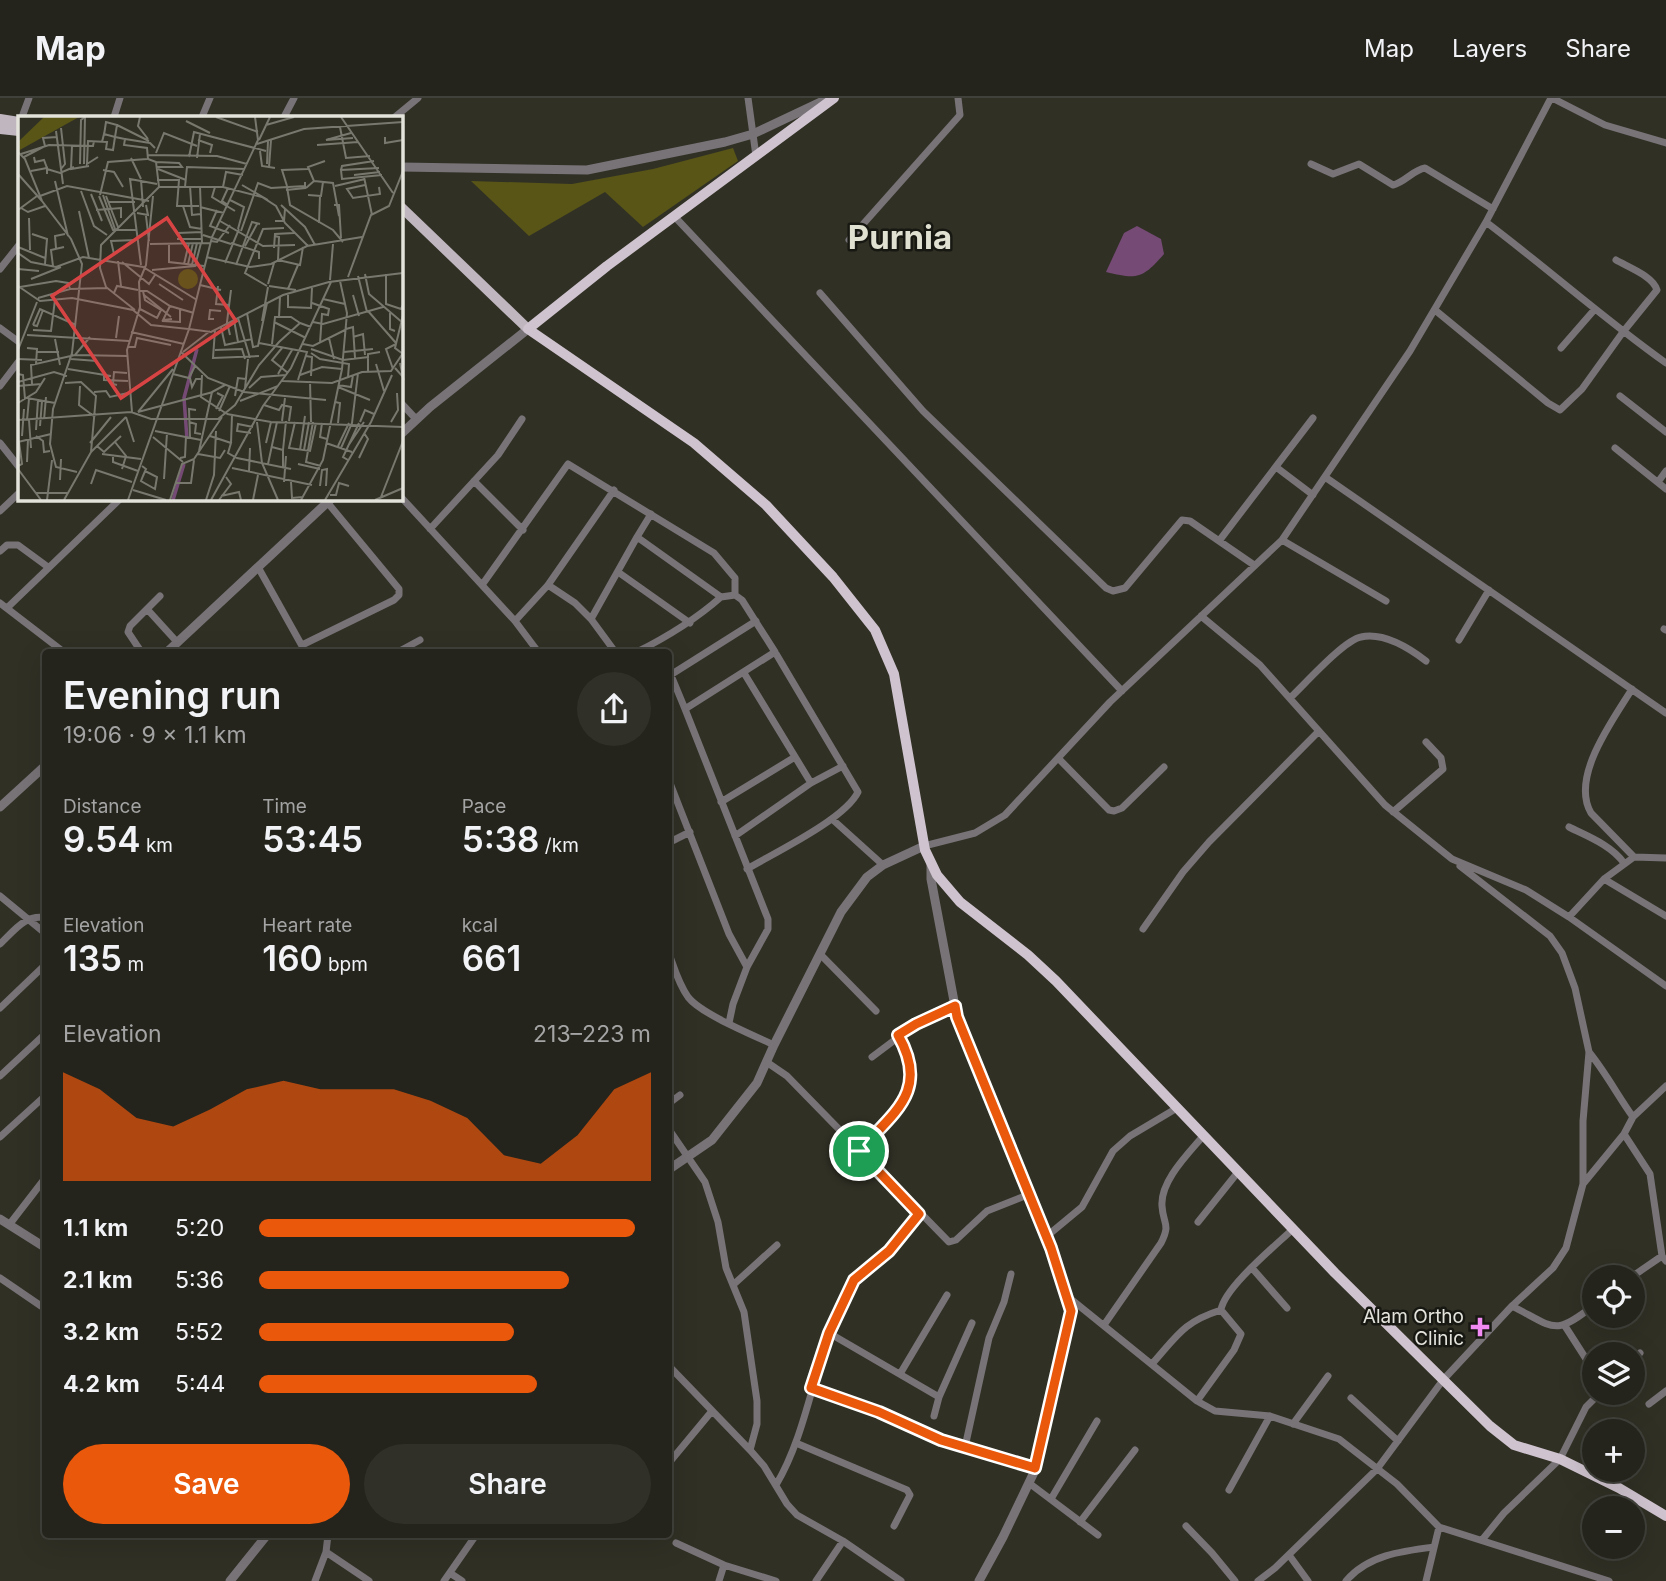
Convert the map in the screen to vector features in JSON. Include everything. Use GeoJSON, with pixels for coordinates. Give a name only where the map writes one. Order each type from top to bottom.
{"type":"FeatureCollection","features":[{"type":"Feature","properties":{"kind":"highway"},"geometry":{"type":"LineString","coordinates":[[832,98],[528,329],[694,443],[766,505],[833,577],[876,630],[894,674],[924,846],[937,875],[960,902],[1037,964],[1293,1229],[1490,1426],[1514,1445],[1560,1459],[1665,1513]]}},
{"type":"Feature","properties":{"kind":"main road"},"geometry":{"type":"LineString","coordinates":[[0,119],[18,121]]}},
{"type":"Feature","properties":{"kind":"main road"},"geometry":{"type":"LineString","coordinates":[[0,129],[18,131]]}},
{"type":"Feature","properties":{"kind":"main road"},"geometry":{"type":"LineString","coordinates":[[402,208],[528,329]]}},
{"type":"Feature","properties":{"kind":"street"},"geometry":{"type":"LineString","coordinates":[[22,116],[29,98]]}},
{"type":"Feature","properties":{"kind":"street"},"geometry":{"type":"LineString","coordinates":[[114,116],[120,98]]}},
{"type":"Feature","properties":{"kind":"street"},"geometry":{"type":"LineString","coordinates":[[202,116],[210,98]]}},
{"type":"Feature","properties":{"kind":"street"},"geometry":{"type":"LineString","coordinates":[[285,116],[294,98]]}},
{"type":"Feature","properties":{"kind":"street"},"geometry":{"type":"LineString","coordinates":[[396,116],[418,98]]}},
{"type":"Feature","properties":{"kind":"street"},"geometry":{"type":"LineString","coordinates":[[748,98],[756,156]]}},
{"type":"Feature","properties":{"kind":"street"},"geometry":{"type":"LineString","coordinates":[[402,167],[587,170],[753,134],[832,98]]}},
{"type":"Feature","properties":{"kind":"street"},"geometry":{"type":"LineString","coordinates":[[849,240],[960,115],[958,98]]}},
{"type":"Feature","properties":{"kind":"street"},"geometry":{"type":"LineString","coordinates":[[672,1167],[712,1140],[757,1083],[841,912],[867,877],[883,865],[924,846],[975,833],[1005,815],[1122,691],[1282,540],[1394,376],[1435,310],[1486,222],[1552,98],[1605,125],[1666,143]]}},
{"type":"Feature","properties":{"kind":"street"},"geometry":{"type":"LineString","coordinates":[[1311,164],[1334,174],[1359,164],[1392,185],[1425,168],[1493,209]]}},
{"type":"Feature","properties":{"kind":"street"},"geometry":{"type":"LineString","coordinates":[[674,216],[1122,691]]}},
{"type":"Feature","properties":{"kind":"street"},"geometry":{"type":"LineString","coordinates":[[1486,222],[1623,332],[1665,360]]}},
{"type":"Feature","properties":{"kind":"street"},"geometry":{"type":"LineString","coordinates":[[0,269],[18,247]]}},
{"type":"Feature","properties":{"kind":"street"},"geometry":{"type":"LineString","coordinates":[[1435,310],[1560,410],[1582,389],[1657,290],[1650,280],[1616,260]]}},
{"type":"Feature","properties":{"kind":"street"},"geometry":{"type":"LineString","coordinates":[[820,293],[923,411],[1106,587],[1113,591],[1125,588],[1182,520],[1190,521],[1254,565]]}},
{"type":"Feature","properties":{"kind":"street"},"geometry":{"type":"LineString","coordinates":[[1561,348],[1595,309]]}},
{"type":"Feature","properties":{"kind":"street"},"geometry":{"type":"LineString","coordinates":[[0,328],[18,341]]}},
{"type":"Feature","properties":{"kind":"street"},"geometry":{"type":"LineString","coordinates":[[402,433],[528,329]]}},
{"type":"Feature","properties":{"kind":"street"},"geometry":{"type":"LineString","coordinates":[[0,386],[18,362]]}},
{"type":"Feature","properties":{"kind":"street"},"geometry":{"type":"LineString","coordinates":[[1620,396],[1666,432]]}},
{"type":"Feature","properties":{"kind":"street"},"geometry":{"type":"LineString","coordinates":[[402,403],[416,419]]}},
{"type":"Feature","properties":{"kind":"street"},"geometry":{"type":"LineString","coordinates":[[1219,541],[1313,418]]}},
{"type":"Feature","properties":{"kind":"street"},"geometry":{"type":"LineString","coordinates":[[430,529],[498,455],[522,419]]}},
{"type":"Feature","properties":{"kind":"street"},"geometry":{"type":"LineString","coordinates":[[0,443],[18,466]]}},
{"type":"Feature","properties":{"kind":"street"},"geometry":{"type":"LineString","coordinates":[[1615,448],[1666,489]]}},
{"type":"Feature","properties":{"kind":"street"},"geometry":{"type":"LineString","coordinates":[[482,585],[568,464],[614,490],[720,559],[735,578],[735,595]]}},
{"type":"Feature","properties":{"kind":"street"},"geometry":{"type":"LineString","coordinates":[[1276,467],[1313,495]]}},
{"type":"Feature","properties":{"kind":"street"},"geometry":{"type":"LineString","coordinates":[[1658,482],[1666,471]]}},
{"type":"Feature","properties":{"kind":"street"},"geometry":{"type":"LineString","coordinates":[[1325,477],[1666,713]]}},
{"type":"Feature","properties":{"kind":"street"},"geometry":{"type":"LineString","coordinates":[[474,481],[523,530]]}},
{"type":"Feature","properties":{"kind":"street"},"geometry":{"type":"LineString","coordinates":[[515,621],[548,585],[614,490]]}},
{"type":"Feature","properties":{"kind":"street"},"geometry":{"type":"LineString","coordinates":[[0,511],[18,494]]}},
{"type":"Feature","properties":{"kind":"street"},"geometry":{"type":"LineString","coordinates":[[402,498],[515,621],[536,649]]}},
{"type":"Feature","properties":{"kind":"street"},"geometry":{"type":"LineString","coordinates":[[60,649],[3,606],[119,500]]}},
{"type":"Feature","properties":{"kind":"street"},"geometry":{"type":"LineString","coordinates":[[170,649],[177,642],[329,501],[400,594],[394,600],[304,649],[258,567]]}},
{"type":"Feature","properties":{"kind":"street"},"geometry":{"type":"LineString","coordinates":[[591,619],[651,514]]}},
{"type":"Feature","properties":{"kind":"street"},"geometry":{"type":"LineString","coordinates":[[637,537],[721,597]]}},
{"type":"Feature","properties":{"kind":"street"},"geometry":{"type":"LineString","coordinates":[[1282,540],[1386,601]]}},
{"type":"Feature","properties":{"kind":"street"},"geometry":{"type":"LineString","coordinates":[[0,551],[7,545],[18,545],[48,567]]}},
{"type":"Feature","properties":{"kind":"street"},"geometry":{"type":"LineString","coordinates":[[618,572],[690,623]]}},
{"type":"Feature","properties":{"kind":"street"},"geometry":{"type":"LineString","coordinates":[[548,585],[575,603],[591,619],[613,649]]}},
{"type":"Feature","properties":{"kind":"street"},"geometry":{"type":"LineString","coordinates":[[1459,640],[1489,590]]}},
{"type":"Feature","properties":{"kind":"street"},"geometry":{"type":"LineString","coordinates":[[643,649],[690,623],[721,597],[735,595],[742,600],[756,621],[858,792],[853,803],[832,819],[747,869]]}},
{"type":"Feature","properties":{"kind":"street"},"geometry":{"type":"LineString","coordinates":[[139,649],[128,632],[160,596]]}},
{"type":"Feature","properties":{"kind":"street"},"geometry":{"type":"LineString","coordinates":[[147,609],[177,642]]}},
{"type":"Feature","properties":{"kind":"street"},"geometry":{"type":"LineString","coordinates":[[1201,615],[1260,664],[1393,812],[1550,936],[1562,953],[1575,988],[1589,1052],[1583,1121],[1583,1184],[1566,1248],[1553,1268],[1512,1306],[1443,1380],[1377,1469],[1289,1555],[1258,1581]]}},
{"type":"Feature","properties":{"kind":"street"},"geometry":{"type":"LineString","coordinates":[[672,670],[756,621]]}},
{"type":"Feature","properties":{"kind":"street"},"geometry":{"type":"LineString","coordinates":[[1290,698],[1347,643],[1360,637],[1373,636],[1405,645],[1426,661]]}},
{"type":"Feature","properties":{"kind":"street"},"geometry":{"type":"LineString","coordinates":[[403,649],[420,640]]}},
{"type":"Feature","properties":{"kind":"street"},"geometry":{"type":"LineString","coordinates":[[656,643],[659,649]]}},
{"type":"Feature","properties":{"kind":"street"},"geometry":{"type":"LineString","coordinates":[[685,709],[775,652]]}},
{"type":"Feature","properties":{"kind":"street"},"geometry":{"type":"LineString","coordinates":[[744,673],[811,783]]}},
{"type":"Feature","properties":{"kind":"street"},"geometry":{"type":"LineString","coordinates":[[672,676],[768,919],[768,929],[747,967],[729,1023]]}},
{"type":"Feature","properties":{"kind":"street"},"geometry":{"type":"LineString","coordinates":[[1632,689],[1592,758],[1585,795],[1591,813],[1634,857]]}},
{"type":"Feature","properties":{"kind":"street"},"geometry":{"type":"LineString","coordinates":[[1143,929],[1183,872],[1209,842],[1319,731]]}},
{"type":"Feature","properties":{"kind":"street"},"geometry":{"type":"LineString","coordinates":[[1393,812],[1443,768],[1441,758],[1426,741]]}},
{"type":"Feature","properties":{"kind":"street"},"geometry":{"type":"LineString","coordinates":[[721,803],[795,757]]}},
{"type":"Feature","properties":{"kind":"street"},"geometry":{"type":"LineString","coordinates":[[1059,759],[1109,810],[1114,811],[1122,808],[1164,767]]}},
{"type":"Feature","properties":{"kind":"street"},"geometry":{"type":"LineString","coordinates":[[734,836],[811,783],[843,766]]}},
{"type":"Feature","properties":{"kind":"street"},"geometry":{"type":"LineString","coordinates":[[0,807],[42,769]]}},
{"type":"Feature","properties":{"kind":"street"},"geometry":{"type":"LineString","coordinates":[[672,788],[729,934],[747,967]]}},
{"type":"Feature","properties":{"kind":"street"},"geometry":{"type":"LineString","coordinates":[[832,819],[883,865]]}},
{"type":"Feature","properties":{"kind":"street"},"geometry":{"type":"LineString","coordinates":[[1569,827],[1606,846],[1618,854],[1624,863]]}},
{"type":"Feature","properties":{"kind":"street"},"geometry":{"type":"LineString","coordinates":[[672,841],[690,832]]}},
{"type":"Feature","properties":{"kind":"street"},"geometry":{"type":"LineString","coordinates":[[1569,917],[1604,879],[1624,863],[1634,857],[1663,858],[1666,851]]}},
{"type":"Feature","properties":{"kind":"street"},"geometry":{"type":"LineString","coordinates":[[1452,859],[1526,890],[1666,986]]}},
{"type":"Feature","properties":{"kind":"street"},"geometry":{"type":"LineString","coordinates":[[931,862],[931,879],[957,1017],[1047,1237],[1071,1311],[1035,1468],[980,1580],[991,1581]]}},
{"type":"Feature","properties":{"kind":"street"},"geometry":{"type":"LineString","coordinates":[[1604,879],[1666,916]]}},
{"type":"Feature","properties":{"kind":"street"},"geometry":{"type":"LineString","coordinates":[[0,896],[42,931]]}},
{"type":"Feature","properties":{"kind":"street"},"geometry":{"type":"LineString","coordinates":[[0,944],[27,919],[42,917]]}},
{"type":"Feature","properties":{"kind":"street"},"geometry":{"type":"LineString","coordinates":[[820,954],[876,1011]]}},
{"type":"Feature","properties":{"kind":"street"},"geometry":{"type":"LineString","coordinates":[[672,963],[678,981],[690,1000],[774,1045]]}},
{"type":"Feature","properties":{"kind":"street"},"geometry":{"type":"LineString","coordinates":[[0,1008],[42,968]]}},
{"type":"Feature","properties":{"kind":"street"},"geometry":{"type":"LineString","coordinates":[[672,983],[678,981]]}},
{"type":"Feature","properties":{"kind":"street"},"geometry":{"type":"LineString","coordinates":[[872,1056],[916,1024],[955,1006]]}},
{"type":"Feature","properties":{"kind":"street"},"geometry":{"type":"LineString","coordinates":[[859,1151],[906,1098],[911,1083],[907,1052],[898,1035]]}},
{"type":"Feature","properties":{"kind":"street"},"geometry":{"type":"LineString","coordinates":[[0,1076],[42,1037]]}},
{"type":"Feature","properties":{"kind":"street"},"geometry":{"type":"LineString","coordinates":[[1589,1052],[1633,1117]]}},
{"type":"Feature","properties":{"kind":"street"},"geometry":{"type":"LineString","coordinates":[[768,1063],[787,1076],[919,1214],[952,1243],[987,1211],[1030,1194]]}},
{"type":"Feature","properties":{"kind":"street"},"geometry":{"type":"LineString","coordinates":[[1583,1184],[1624,1134],[1633,1117],[1666,1086]]}},
{"type":"Feature","properties":{"kind":"street"},"geometry":{"type":"LineString","coordinates":[[672,1101],[680,1095]]}},
{"type":"Feature","properties":{"kind":"street"},"geometry":{"type":"LineString","coordinates":[[0,1138],[42,1099]]}},
{"type":"Feature","properties":{"kind":"street"},"geometry":{"type":"LineString","coordinates":[[1047,1237],[1082,1207],[1113,1151],[1130,1136],[1177,1108]]}},
{"type":"Feature","properties":{"kind":"street"},"geometry":{"type":"LineString","coordinates":[[672,1134],[705,1182],[718,1222],[726,1268],[744,1312],[757,1401],[757,1424],[750,1450]]}},
{"type":"Feature","properties":{"kind":"street"},"geometry":{"type":"LineString","coordinates":[[1624,1134],[1650,1174],[1663,1234],[1664,1258],[1645,1269]]}},
{"type":"Feature","properties":{"kind":"street"},"geometry":{"type":"LineString","coordinates":[[1104,1325],[1161,1243],[1167,1226],[1161,1205],[1164,1193],[1174,1170],[1203,1135]]}},
{"type":"Feature","properties":{"kind":"street"},"geometry":{"type":"LineString","coordinates":[[1198,1222],[1238,1172]]}},
{"type":"Feature","properties":{"kind":"street"},"geometry":{"type":"LineString","coordinates":[[9,1225],[42,1182]]}},
{"type":"Feature","properties":{"kind":"street"},"geometry":{"type":"LineString","coordinates":[[776,1485],[788,1465],[796,1443],[829,1333],[854,1280],[889,1251],[919,1214]]}},
{"type":"Feature","properties":{"kind":"street"},"geometry":{"type":"LineString","coordinates":[[0,1219],[42,1246]]}},
{"type":"Feature","properties":{"kind":"street"},"geometry":{"type":"LineString","coordinates":[[1197,1401],[1234,1350],[1241,1334],[1221,1310],[1222,1303],[1252,1268],[1293,1229]]}},
{"type":"Feature","properties":{"kind":"street"},"geometry":{"type":"LineString","coordinates":[[733,1285],[778,1245]]}},
{"type":"Feature","properties":{"kind":"street"},"geometry":{"type":"LineString","coordinates":[[1252,1268],[1287,1308]]}},
{"type":"Feature","properties":{"kind":"street"},"geometry":{"type":"LineString","coordinates":[[965,1447],[989,1338],[1004,1303],[1011,1273]]}},
{"type":"Feature","properties":{"kind":"street"},"geometry":{"type":"LineString","coordinates":[[0,1278],[41,1306]]}},
{"type":"Feature","properties":{"kind":"street"},"geometry":{"type":"LineString","coordinates":[[900,1374],[947,1295]]}},
{"type":"Feature","properties":{"kind":"street"},"geometry":{"type":"LineString","coordinates":[[1066,1295],[1197,1401],[1216,1411],[1270,1416],[1339,1439],[1396,1484],[1439,1527],[1609,1581]]}},
{"type":"Feature","properties":{"kind":"street"},"geometry":{"type":"LineString","coordinates":[[1512,1306],[1551,1326],[1565,1326],[1582,1314]]}},
{"type":"Feature","properties":{"kind":"street"},"geometry":{"type":"LineString","coordinates":[[1152,1364],[1188,1323],[1221,1310]]}},
{"type":"Feature","properties":{"kind":"street"},"geometry":{"type":"LineString","coordinates":[[934,1416],[939,1397],[972,1323]]}},
{"type":"Feature","properties":{"kind":"street"},"geometry":{"type":"LineString","coordinates":[[1565,1326],[1582,1353]]}},
{"type":"Feature","properties":{"kind":"street"},"geometry":{"type":"LineString","coordinates":[[829,1333],[939,1397]]}},
{"type":"Feature","properties":{"kind":"street"},"geometry":{"type":"LineString","coordinates":[[672,1372],[750,1450],[797,1515],[843,1541],[901,1581]]}},
{"type":"Feature","properties":{"kind":"street"},"geometry":{"type":"LineString","coordinates":[[1293,1424],[1328,1376]]}},
{"type":"Feature","properties":{"kind":"street"},"geometry":{"type":"LineString","coordinates":[[811,1388],[879,1412],[941,1440],[1035,1468]]}},
{"type":"Feature","properties":{"kind":"street"},"geometry":{"type":"LineString","coordinates":[[1649,1404],[1666,1391]]}},
{"type":"Feature","properties":{"kind":"street"},"geometry":{"type":"LineString","coordinates":[[1351,1398],[1398,1441]]}},
{"type":"Feature","properties":{"kind":"street"},"geometry":{"type":"LineString","coordinates":[[1482,1541],[1504,1513],[1560,1459],[1588,1405]]}},
{"type":"Feature","properties":{"kind":"street"},"geometry":{"type":"LineString","coordinates":[[672,1459],[712,1411]]}},
{"type":"Feature","properties":{"kind":"street"},"geometry":{"type":"LineString","coordinates":[[1229,1490],[1270,1416]]}},
{"type":"Feature","properties":{"kind":"street"},"geometry":{"type":"LineString","coordinates":[[1051,1500],[1097,1421]]}},
{"type":"Feature","properties":{"kind":"street"},"geometry":{"type":"LineString","coordinates":[[796,1443],[907,1490],[910,1495],[894,1526]]}},
{"type":"Feature","properties":{"kind":"street"},"geometry":{"type":"LineString","coordinates":[[1080,1522],[1135,1450]]}},
{"type":"Feature","properties":{"kind":"street"},"geometry":{"type":"LineString","coordinates":[[1029,1483],[1098,1535]]}},
{"type":"Feature","properties":{"kind":"street"},"geometry":{"type":"LineString","coordinates":[[1186,1527],[1235,1581]]}},
{"type":"Feature","properties":{"kind":"street"},"geometry":{"type":"LineString","coordinates":[[1426,1581],[1439,1527]]}},
{"type":"Feature","properties":{"kind":"street"},"geometry":{"type":"LineString","coordinates":[[230,1581],[265,1538]]}},
{"type":"Feature","properties":{"kind":"street"},"geometry":{"type":"LineString","coordinates":[[315,1581],[326,1552],[328,1538]]}},
{"type":"Feature","properties":{"kind":"street"},"geometry":{"type":"LineString","coordinates":[[444,1581],[474,1538]]}},
{"type":"Feature","properties":{"kind":"street"},"geometry":{"type":"LineString","coordinates":[[816,1581],[843,1541]]}},
{"type":"Feature","properties":{"kind":"street"},"geometry":{"type":"LineString","coordinates":[[676,1543],[724,1565],[773,1581]]}},
{"type":"Feature","properties":{"kind":"street"},"geometry":{"type":"LineString","coordinates":[[1346,1581],[1356,1569],[1395,1552],[1434,1547]]}},
{"type":"Feature","properties":{"kind":"street"},"geometry":{"type":"LineString","coordinates":[[326,1552],[369,1581]]}},
{"type":"Feature","properties":{"kind":"street"},"geometry":{"type":"LineString","coordinates":[[1289,1555],[1308,1581]]}},
{"type":"Feature","properties":{"kind":"street"},"geometry":{"type":"LineString","coordinates":[[719,1581],[724,1565]]}},
{"type":"Feature","properties":{"kind":"street"},"geometry":{"type":"LineString","coordinates":[[450,1573],[462,1581]]}},
{"type":"Feature","properties":{"kind":"shaded area"},"geometry":{"type":"Polygon","coordinates":[[[733,148],[738,161],[643,227],[605,192],[529,236],[471,181],[572,184],[653,169],[733,148]]]}},
{"type":"Feature","properties":{"kind":"shaded area"},"geometry":{"type":"Polygon","coordinates":[[[1137,226],[1161,239],[1164,254],[1151,268],[1139,275],[1126,276],[1106,272],[1124,233],[1137,226]]]}},
{"type":"Feature","properties":{"kind":"place","name":"Alam Ortho Clinic"},"geometry":{"type":"Point","coordinates":[1480,1327]}},
{"type":"Feature","properties":{"kind":"district","name":"Purnia"},"geometry":{"type":"Point","coordinates":[900,237]}},
{"type":"Feature","properties":{"kind":"route"},"geometry":{"type":"LineString","coordinates":[[955,1006],[957,1017],[1051,1248],[1071,1311],[1035,1468],[941,1440],[879,1412],[811,1388],[829,1333],[854,1280],[889,1251],[919,1214],[859,1151],[906,1098],[911,1083],[907,1052],[898,1035],[955,1006]]}}]}
